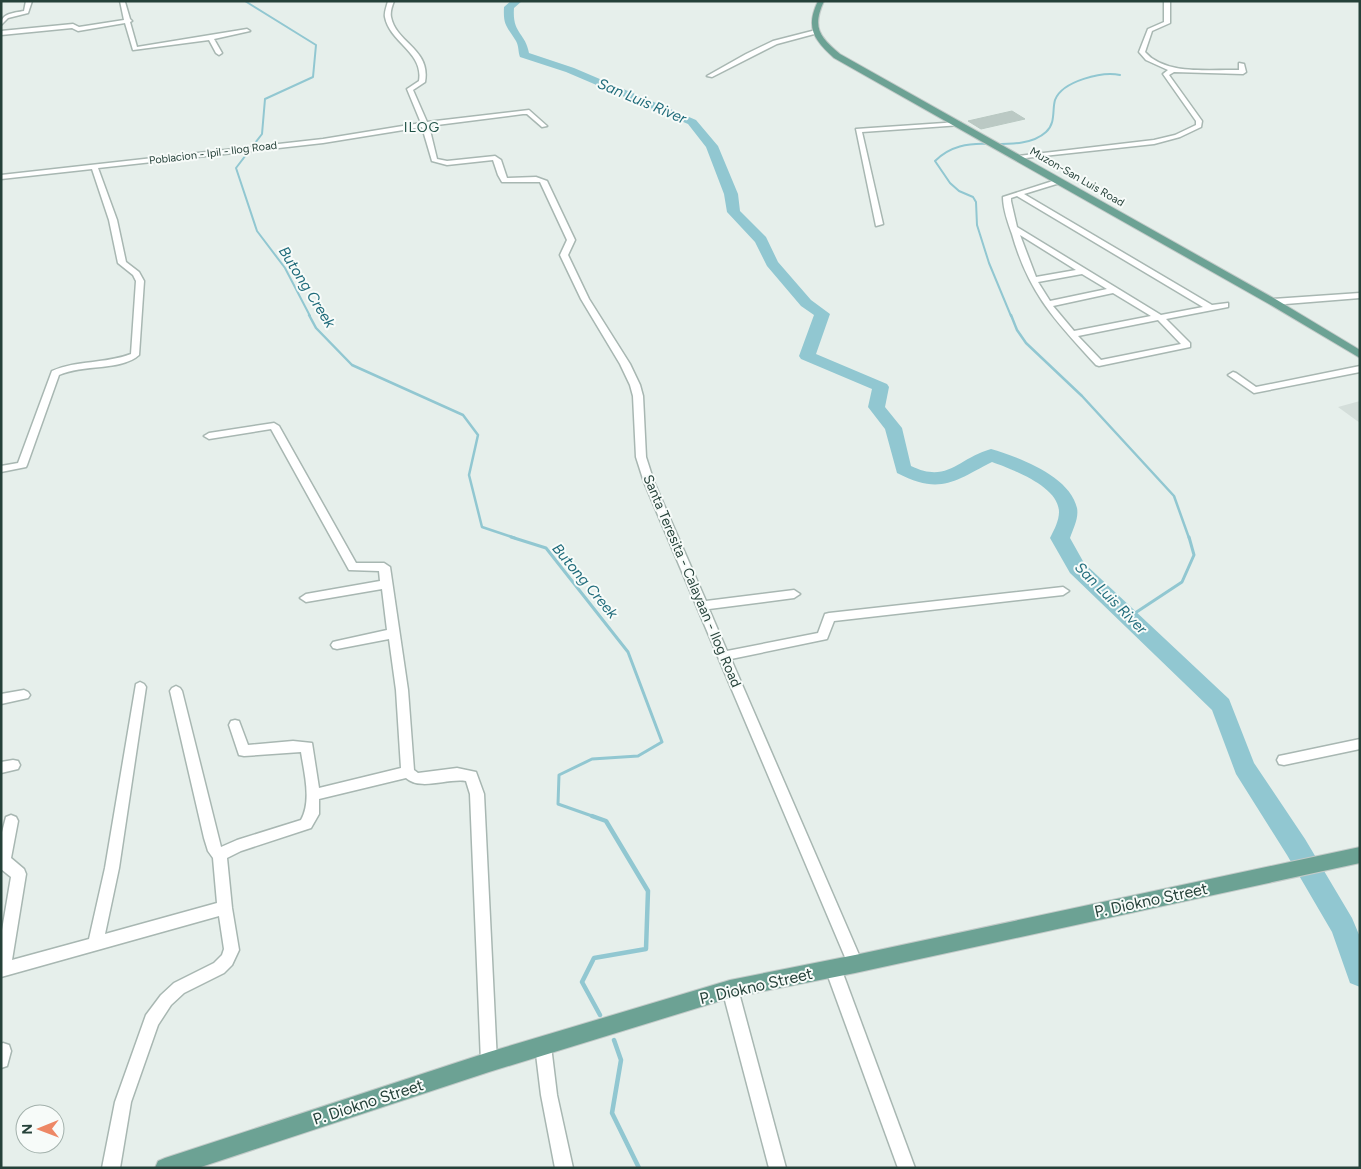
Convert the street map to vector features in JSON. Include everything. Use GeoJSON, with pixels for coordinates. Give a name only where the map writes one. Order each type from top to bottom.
{"type":"FeatureCollection","features":[{"type":"Feature","properties":{"kind":"main road"},"geometry":{"type":"LineString","coordinates":[[816,32],[813,17],[822,1]]}},
{"type":"Feature","properties":{"kind":"main road","name":"Muzon-San Luis Road"},"geometry":{"type":"LineString","coordinates":[[816,32],[824,44],[837,56],[1273,302],[1360,354]]}},
{"type":"Feature","properties":{"kind":"main road","name":"P. Diokno Street"},"geometry":{"type":"LineString","coordinates":[[165,1168],[489,1062],[730,989],[856,964],[1360,855]]}},
{"type":"Feature","properties":{"kind":"street"},"geometry":{"type":"LineString","coordinates":[[1,23],[6,17],[26,12],[29,1]]}},
{"type":"Feature","properties":{"kind":"street","name":"Santa Teresita - Calayaan - Ilog Road"},"geometry":{"type":"LineString","coordinates":[[391,1],[388,15],[392,26],[418,57],[424,73],[422,82],[410,89],[425,125],[434,160],[447,163],[495,158],[498,160],[502,178],[505,180],[536,179],[543,181],[571,240],[564,255],[585,299],[625,364],[635,385],[638,396],[644,469],[701,606],[856,964]]}},
{"type":"Feature","properties":{"kind":"street"},"geometry":{"type":"LineString","coordinates":[[1167,1],[1167,23],[1150,30],[1142,52],[1148,59],[1173,70]]}},
{"type":"Feature","properties":{"kind":"street"},"geometry":{"type":"LineString","coordinates":[[122,2],[136,49],[247,31]]}},
{"type":"Feature","properties":{"kind":"street"},"geometry":{"type":"LineString","coordinates":[[1,33],[73,26],[78,29],[129,21]]}},
{"type":"Feature","properties":{"kind":"street"},"geometry":{"type":"LineString","coordinates":[[710,76],[757,50],[796,35],[816,32]]}},
{"type":"Feature","properties":{"kind":"street"},"geometry":{"type":"LineString","coordinates":[[211,38],[219,53]]}},
{"type":"Feature","properties":{"kind":"street"},"geometry":{"type":"LineString","coordinates":[[1018,158],[1085,152],[1149,142],[1191,131],[1199,126],[1199,120],[1166,74],[1169,70],[1243,72],[1241,64]]}},
{"type":"Feature","properties":{"kind":"street","name":"Poblacion - Ipil - Ilog Road"},"geometry":{"type":"LineString","coordinates":[[1,177],[383,132],[523,112],[529,112],[544,126]]}},
{"type":"Feature","properties":{"kind":"street"},"geometry":{"type":"LineString","coordinates":[[879,224],[858,130],[959,124]]}},
{"type":"Feature","properties":{"kind":"street"},"geometry":{"type":"LineString","coordinates":[[1,470],[22,465],[55,373],[66,367],[125,361],[135,355],[140,281],[136,274],[122,263],[113,220],[94,166]]}},
{"type":"Feature","properties":{"kind":"street"},"geometry":{"type":"LineString","coordinates":[[1013,228],[1160,318],[1187,345],[1099,363],[1048,304],[1033,280],[1016,241],[1013,228],[1007,197],[1060,182]]}},
{"type":"Feature","properties":{"kind":"street"},"geometry":{"type":"LineString","coordinates":[[1018,194],[1211,308]]}},
{"type":"Feature","properties":{"kind":"street"},"geometry":{"type":"LineString","coordinates":[[1016,241],[1027,237]]}},
{"type":"Feature","properties":{"kind":"street"},"geometry":{"type":"LineString","coordinates":[[1033,280],[1083,270]]}},
{"type":"Feature","properties":{"kind":"street"},"geometry":{"type":"LineString","coordinates":[[1048,304],[1114,290]]}},
{"type":"Feature","properties":{"kind":"street"},"geometry":{"type":"LineString","coordinates":[[1273,302],[1360,295]]}},
{"type":"Feature","properties":{"kind":"street"},"geometry":{"type":"LineString","coordinates":[[1073,334],[1224,305]]}},
{"type":"Feature","properties":{"kind":"street"},"geometry":{"type":"LineString","coordinates":[[1233,375],[1254,390],[1360,368]]}},
{"type":"Feature","properties":{"kind":"street"},"geometry":{"type":"LineString","coordinates":[[209,436],[274,426],[353,567],[384,567],[402,690],[408,772],[416,779],[457,774],[471,776],[477,794],[489,1062]]}},
{"type":"Feature","properties":{"kind":"street"},"geometry":{"type":"LineString","coordinates":[[306,598],[387,584]]}},
{"type":"Feature","properties":{"kind":"street"},"geometry":{"type":"LineString","coordinates":[[724,656],[822,636],[829,617],[1063,591]]}},
{"type":"Feature","properties":{"kind":"street"},"geometry":{"type":"LineString","coordinates":[[701,606],[794,594]]}},
{"type":"Feature","properties":{"kind":"street"},"geometry":{"type":"LineString","coordinates":[[337,644],[394,633]]}},
{"type":"Feature","properties":{"kind":"street"},"geometry":{"type":"LineString","coordinates":[[95,944],[112,868],[140,687]]}},
{"type":"Feature","properties":{"kind":"street"},"geometry":{"type":"LineString","coordinates":[[111,1168],[123,1102],[152,1021],[166,1000],[179,988],[219,968],[227,960],[232,950],[225,908],[220,855],[215,851],[211,838],[176,691]]}},
{"type":"Feature","properties":{"kind":"street"},"geometry":{"type":"LineString","coordinates":[[1,699],[24,695]]}},
{"type":"Feature","properties":{"kind":"street"},"geometry":{"type":"LineString","coordinates":[[220,855],[237,846],[306,824],[312,814],[314,795],[307,748],[293,746],[244,751],[235,725]]}},
{"type":"Feature","properties":{"kind":"street"},"geometry":{"type":"LineString","coordinates":[[1284,760],[1360,744]]}},
{"type":"Feature","properties":{"kind":"street"},"geometry":{"type":"LineString","coordinates":[[314,795],[408,772]]}},
{"type":"Feature","properties":{"kind":"street"},"geometry":{"type":"LineString","coordinates":[[11,821],[4,858],[6,864],[19,874],[2,969],[225,908]]}},
{"type":"Feature","properties":{"kind":"street"},"geometry":{"type":"LineString","coordinates":[[833,968],[907,1168]]}},
{"type":"Feature","properties":{"kind":"street"},"geometry":{"type":"LineString","coordinates":[[730,989],[778,1168]]}},
{"type":"Feature","properties":{"kind":"street"},"geometry":{"type":"LineString","coordinates":[[543,1046],[549,1095],[564,1168]]}},
{"type":"Feature","properties":{"kind":"shaded area"},"geometry":{"type":"Polygon","coordinates":[[[1360,401],[1360,423],[1338,407],[1360,401]]]}},
{"type":"Feature","properties":{"kind":"building"},"geometry":{"type":"Polygon","coordinates":[[[1012,111],[1025,119],[981,129],[968,121],[1012,111]]]}},
{"type":"Feature","properties":{"kind":"waterway","name":"Butong Creek"},"geometry":{"type":"LineString","coordinates":[[245,1],[316,45],[313,77],[265,99],[262,134],[236,168],[257,231],[285,268],[310,316]]}},
{"type":"Feature","properties":{"kind":"waterway","name":"San Luis River"},"geometry":{"type":"LineString","coordinates":[[517,1],[509,7],[508,21],[513,32],[522,42],[524,55],[570,70],[692,122],[712,146],[731,194],[734,212],[761,240],[772,263],[806,303],[822,314],[807,356],[881,387],[876,407],[893,428],[903,469],[919,477],[945,479],[991,455],[1036,474],[1057,489],[1064,498],[1068,508],[1066,523],[1060,538],[1077,568],[1221,705],[1244,767],[1296,847],[1343,927],[1360,974]]}},
{"type":"Feature","properties":{"kind":"waterway"},"geometry":{"type":"LineString","coordinates":[[995,144],[1029,141],[1041,136],[1051,125],[1055,100],[1059,93],[1074,83],[1094,76],[1120,75]]}},
{"type":"Feature","properties":{"kind":"waterway"},"geometry":{"type":"LineString","coordinates":[[989,144],[960,146],[947,152],[935,161],[950,183],[959,191],[973,197],[976,202],[977,225],[989,263],[1011,316]]}},
{"type":"Feature","properties":{"kind":"waterway","name":"Butong Creek"},"geometry":{"type":"LineString","coordinates":[[309,315],[316,328],[352,365],[463,415],[478,435],[469,475],[482,527],[515,538]]}},
{"type":"Feature","properties":{"kind":"waterway"},"geometry":{"type":"LineString","coordinates":[[1011,315],[1017,330],[1026,343],[1082,396],[1174,496],[1189,538]]}},
{"type":"Feature","properties":{"kind":"waterway","name":"Butong Creek"},"geometry":{"type":"LineString","coordinates":[[511,537],[546,548],[628,652],[662,742],[638,756],[592,759],[559,775],[558,804],[595,817]]}},
{"type":"Feature","properties":{"kind":"waterway"},"geometry":{"type":"LineString","coordinates":[[1129,617],[1182,582],[1194,555],[1189,537]]}},
{"type":"Feature","properties":{"kind":"waterway","name":"Butong Creek"},"geometry":{"type":"LineString","coordinates":[[592,816],[606,821],[648,891],[646,949],[594,958],[582,982],[600,1015]]}},
{"type":"Feature","properties":{"kind":"waterway","name":"Butong Creek"},"geometry":{"type":"LineString","coordinates":[[614,1040],[621,1060],[612,1113],[639,1168]]}},
{"type":"Feature","properties":{"kind":"district","name":"ILOG"},"geometry":{"type":"Point","coordinates":[422,127]}}]}
